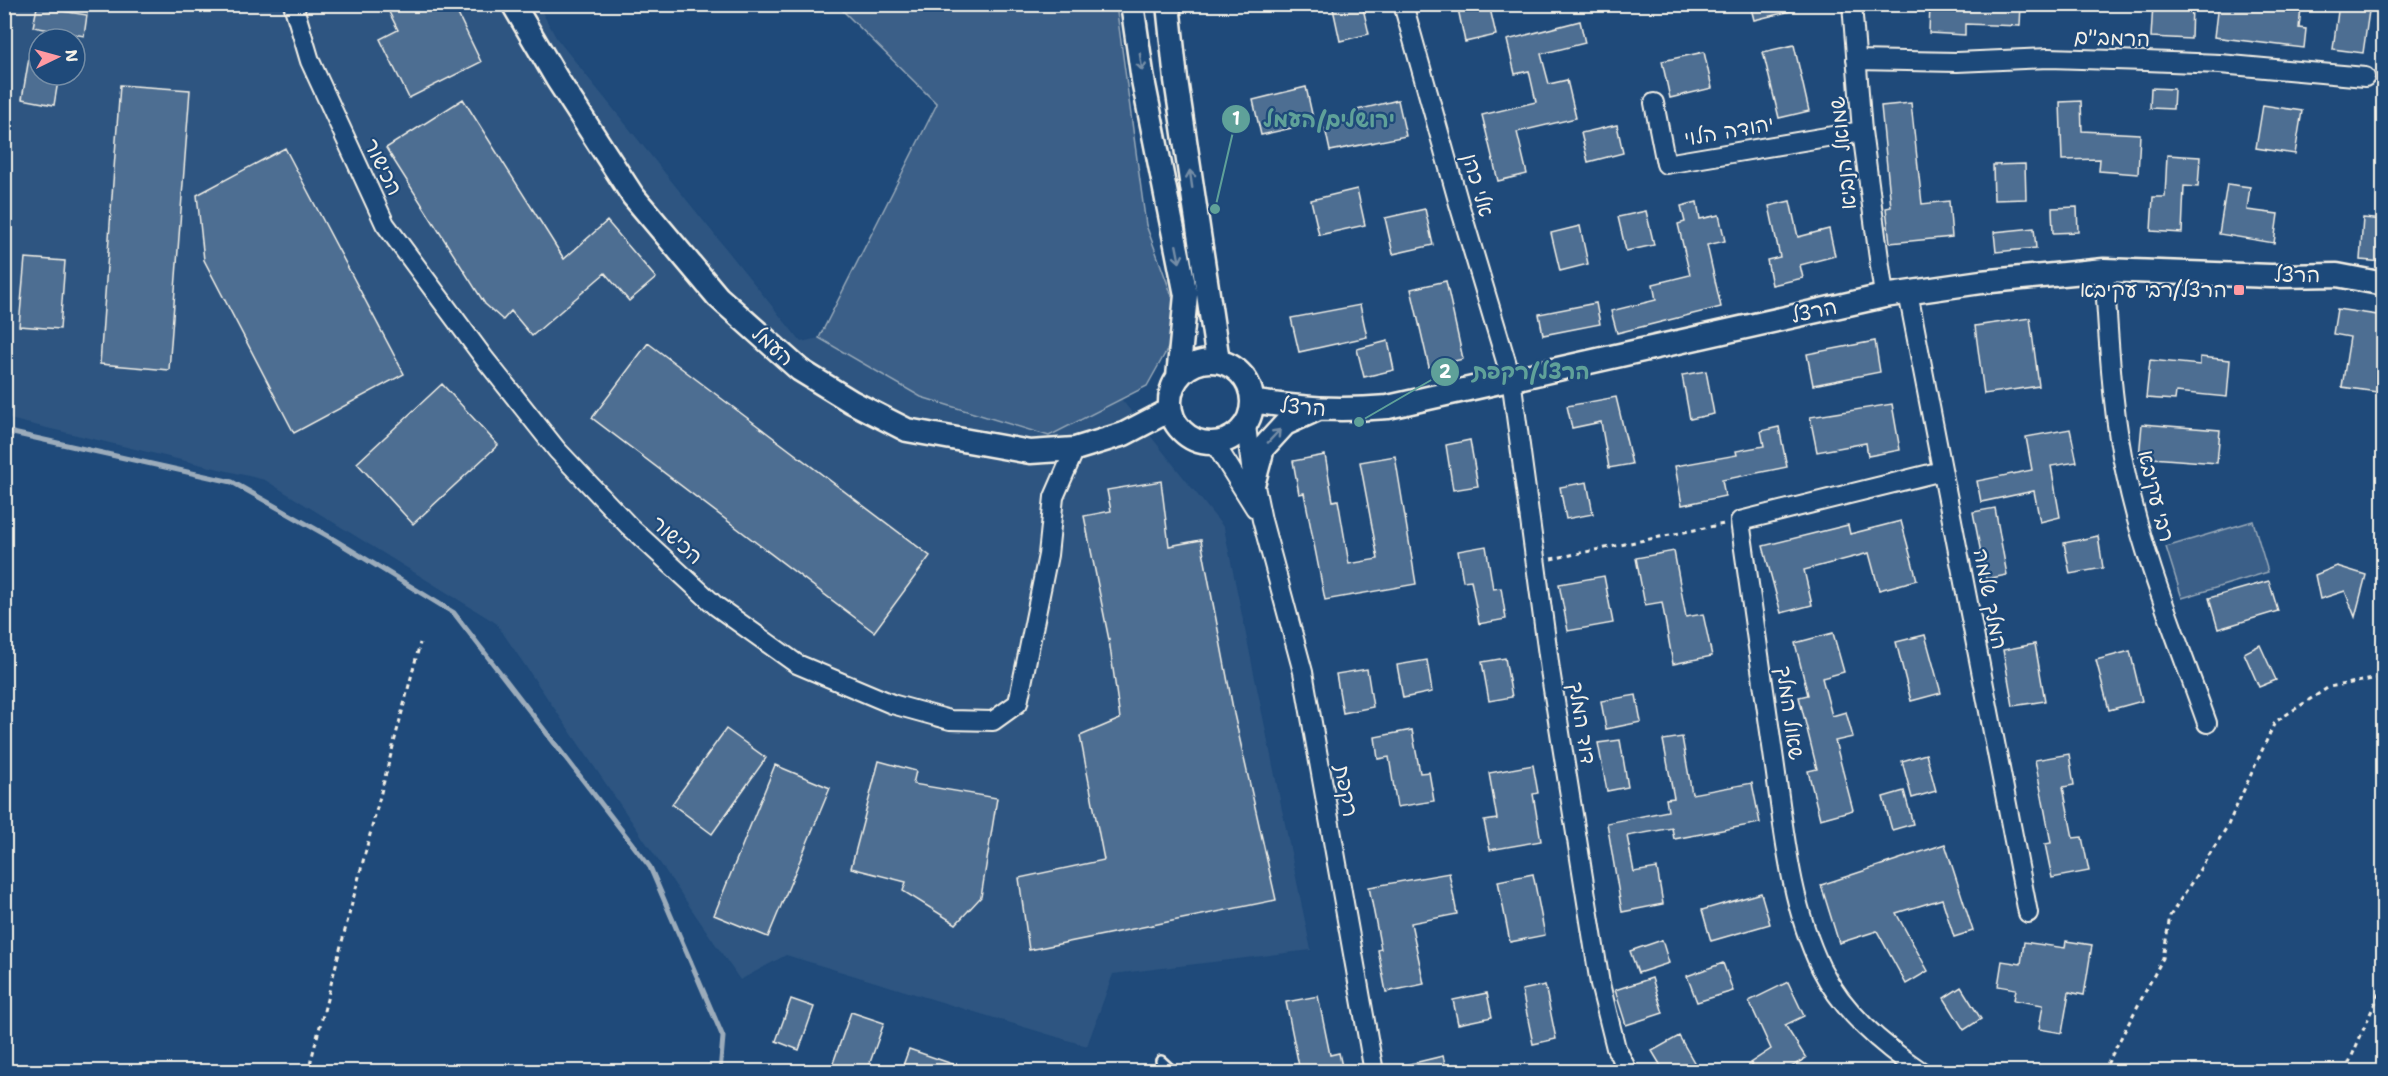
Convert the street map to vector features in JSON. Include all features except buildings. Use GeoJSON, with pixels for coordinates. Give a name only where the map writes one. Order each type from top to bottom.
{"type":"FeatureCollection","features":[{"type":"Feature","properties":{"kind":"street","name":"הכישור"},"geometry":{"type":"LineString","coordinates":[[293,4],[310,61],[385,224],[484,358],[557,450],[629,526],[716,606],[797,664],[892,704],[950,720],[993,721],[1018,704],[1048,555],[1054,498],[1075,449]]}},
{"type":"Feature","properties":{"kind":"street","name":"העמל"},"geometry":{"type":"LineString","coordinates":[[513,4],[557,79],[633,196],[718,297],[800,370],[852,402],[907,430],[1030,452],[1075,449],[1124,434],[1170,410]]}},
{"type":"Feature","properties":{"kind":"street"},"geometry":{"type":"LineString","coordinates":[[1132,4],[1143,80],[1186,295],[1178,377]]}},
{"type":"Feature","properties":{"kind":"street"},"geometry":{"type":"LineString","coordinates":[[1168,4],[1176,80],[1218,361]]}},
{"type":"Feature","properties":{"kind":"street","name":"אלי כהן"},"geometry":{"type":"LineString","coordinates":[[1403,4],[1511,378]]}},
{"type":"Feature","properties":{"kind":"street","name":"שמואל הנביא"},"geometry":{"type":"LineString","coordinates":[[1852,4],[1862,131],[1884,296]]}},
{"type":"Feature","properties":{"kind":"street","name":"הרמב\"ם"},"geometry":{"type":"LineString","coordinates":[[1856,60],[1957,63],[2049,58],[2146,61],[2220,64],[2365,77]]}},
{"type":"Feature","properties":{"kind":"street","name":"יהודה הלוי"},"geometry":{"type":"LineString","coordinates":[[1654,103],[1666,164],[1862,131]]}},
{"type":"Feature","properties":{"kind":"street","name":"הרצל"},"geometry":{"type":"LineString","coordinates":[[1252,401],[1316,410],[1349,410],[1388,406],[1884,296],[2035,276],[2104,270],[2271,276],[2337,275],[2384,284]]}},
{"type":"Feature","properties":{"kind":"street","name":"רבי עקיבא"},"geometry":{"type":"LineString","coordinates":[[2104,270],[2117,425],[2126,475],[2144,544],[2207,723]]}},
{"type":"Feature","properties":{"kind":"street","name":"המלך שלמה"},"geometry":{"type":"LineString","coordinates":[[1908,293],[2028,913]]}},
{"type":"Feature","properties":{"kind":"street"},"geometry":{"type":"LineString","coordinates":[[1218,361],[1231,366],[1242,375],[1250,387],[1251,414],[1246,425],[1227,441],[1215,444],[1202,443],[1181,432],[1170,410],[1172,387],[1185,369],[1196,363],[1218,361]]}},
{"type":"Feature","properties":{"kind":"street","name":"דוד המלך"},"geometry":{"type":"LineString","coordinates":[[1511,378],[1535,562],[1600,984],[1616,1048],[1628,1071]]}},
{"type":"Feature","properties":{"kind":"street"},"geometry":{"type":"LineString","coordinates":[[1254,481],[1263,448],[1285,424],[1316,410]]}},
{"type":"Feature","properties":{"kind":"street","name":"רקפת"},"geometry":{"type":"LineString","coordinates":[[1246,425],[1262,520],[1303,672],[1374,1071]]}},
{"type":"Feature","properties":{"kind":"street","name":"רקפת"},"geometry":{"type":"LineString","coordinates":[[1215,444],[1262,520]]}},
{"type":"Feature","properties":{"kind":"street"},"geometry":{"type":"LineString","coordinates":[[1740,521],[1942,471]]}},
{"type":"Feature","properties":{"kind":"street","name":"שאול המלך"},"geometry":{"type":"LineString","coordinates":[[1740,521],[1786,842],[1798,907],[1822,969],[1853,1015],[1897,1055],[1922,1071]]}},
{"type":"Feature","properties":{"kind":"lane"},"geometry":{"type":"LineString","coordinates":[[1161,1061],[1173,1071]]}},
{"type":"Feature","properties":{"kind":"path"},"geometry":{"type":"LineString","coordinates":[[1535,562],[1740,521]]}},
{"type":"Feature","properties":{"kind":"path"},"geometry":{"type":"LineString","coordinates":[[308,1071],[420,643]]}},
{"type":"Feature","properties":{"kind":"path"},"geometry":{"type":"LineString","coordinates":[[2103,1071],[2163,958],[2170,916],[2227,827],[2275,722],[2329,687],[2384,677]]}},
{"type":"Feature","properties":{"kind":"path"},"geometry":{"type":"LineString","coordinates":[[2344,1071],[2384,982]]}},
{"type":"Feature","properties":{"kind":"shaded area"},"geometry":{"type":"Polygon","coordinates":[[[5,5],[538,5],[557,39],[801,342],[819,338],[921,397],[1049,436],[1121,399],[1224,528],[1311,950],[1113,974],[1087,1046],[786,955],[740,980],[496,623],[265,480],[5,418],[5,5]]]}},
{"type":"Feature","properties":{"kind":"shaded area"},"geometry":{"type":"Polygon","coordinates":[[[837,5],[1116,5],[1146,225],[1182,323],[1147,386],[1049,436],[921,397],[819,338],[937,104],[837,5]]]}},
{"type":"Feature","properties":{"kind":"shaded area"},"geometry":{"type":"Polygon","coordinates":[[[2253,521],[2268,572],[2182,598],[2166,547],[2253,521]]]}},
{"type":"Feature","properties":{"kind":"waterway"},"geometry":{"type":"LineString","coordinates":[[4,431],[232,482],[328,536],[454,613],[650,867],[723,1037],[720,1072]]}},
{"type":"Feature","properties":{"kind":"place","name":"ירושלים/העמל"},"geometry":{"type":"Point","coordinates":[1215,209]}},
{"type":"Feature","properties":{"kind":"place","name":"הרצל/רבי עקיבא"},"geometry":{"type":"Point","coordinates":[2239,290]}},
{"type":"Feature","properties":{"kind":"place","name":"הרצל/רקפת"},"geometry":{"type":"Point","coordinates":[1359,422]}}]}
